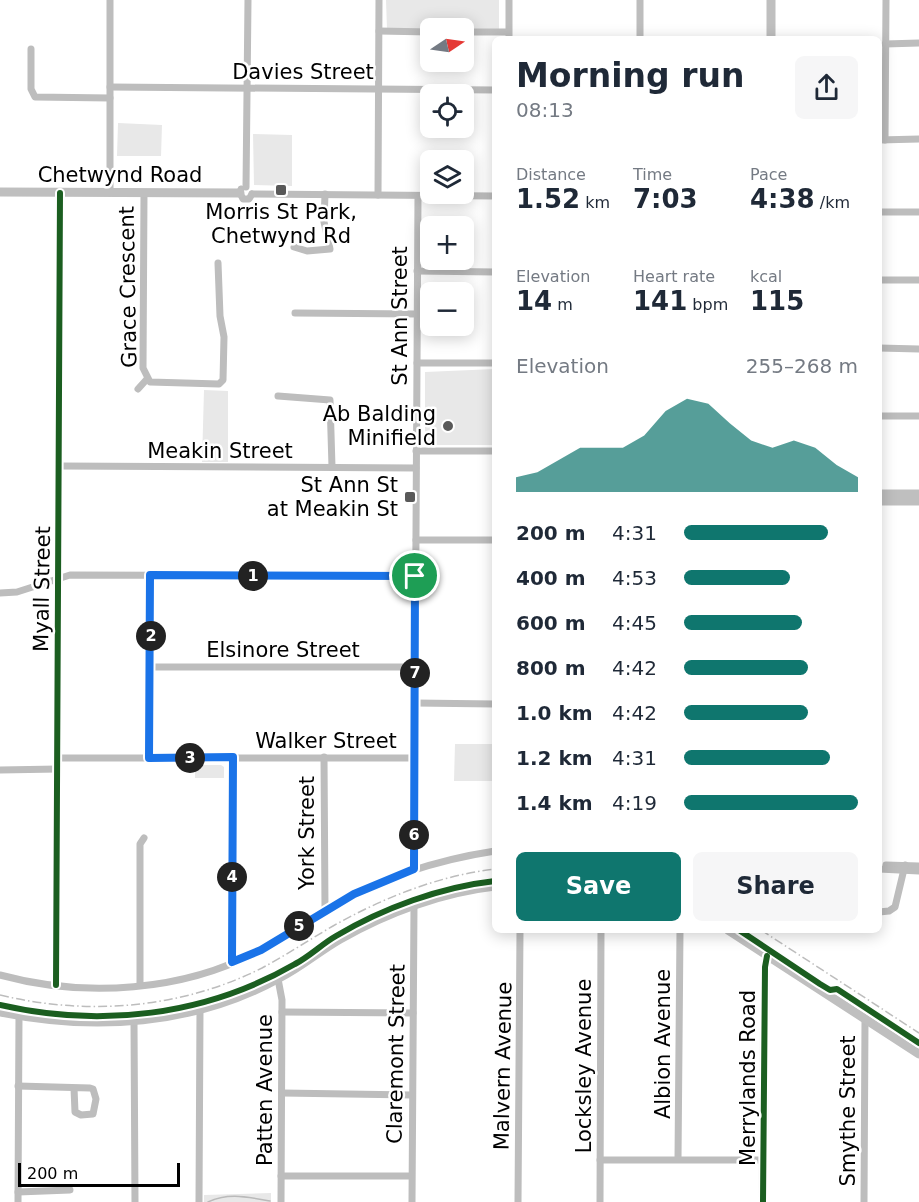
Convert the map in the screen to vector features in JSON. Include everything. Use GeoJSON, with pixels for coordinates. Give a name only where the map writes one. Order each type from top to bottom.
{"type":"FeatureCollection","features":[{"type":"Feature","properties":{"kind":"main road"},"geometry":{"type":"LineString","coordinates":[[771,0],[771,36]]}},
{"type":"Feature","properties":{"kind":"main road","name":"Chetwynd Road"},"geometry":{"type":"LineString","coordinates":[[0,192],[144,194],[243,190]]}},
{"type":"Feature","properties":{"kind":"main road"},"geometry":{"type":"LineString","coordinates":[[882,494],[919,494]]}},
{"type":"Feature","properties":{"kind":"main road"},"geometry":{"type":"LineString","coordinates":[[882,501],[919,501]]}},
{"type":"Feature","properties":{"kind":"main road"},"geometry":{"type":"LineString","coordinates":[[0,1012],[75,1023],[134,1021],[200,1009],[278,979],[340,939],[414,906],[448,894],[492,887]]}},
{"type":"Feature","properties":{"kind":"main road"},"geometry":{"type":"LineString","coordinates":[[732,933],[919,1054]]}},
{"type":"Feature","properties":{"kind":"main road","name":"Merrylands Road"},"geometry":{"type":"LineString","coordinates":[[763,1202],[765,967],[767,956]]}},
{"type":"Feature","properties":{"kind":"street"},"geometry":{"type":"LineString","coordinates":[[110,0],[110,193]]}},
{"type":"Feature","properties":{"kind":"street"},"geometry":{"type":"LineString","coordinates":[[248,0],[243,199],[247,200],[252,194]]}},
{"type":"Feature","properties":{"kind":"street"},"geometry":{"type":"LineString","coordinates":[[378,195],[379,0]]}},
{"type":"Feature","properties":{"kind":"street"},"geometry":{"type":"LineString","coordinates":[[474,33],[508,36],[509,0]]}},
{"type":"Feature","properties":{"kind":"street"},"geometry":{"type":"LineString","coordinates":[[640,0],[640,36]]}},
{"type":"Feature","properties":{"kind":"street"},"geometry":{"type":"LineString","coordinates":[[886,0],[882,140],[919,139]]}},
{"type":"Feature","properties":{"kind":"street"},"geometry":{"type":"LineString","coordinates":[[379,32],[420,32]]}},
{"type":"Feature","properties":{"kind":"street"},"geometry":{"type":"LineString","coordinates":[[885,44],[919,43]]}},
{"type":"Feature","properties":{"kind":"street"},"geometry":{"type":"LineString","coordinates":[[31,49],[31,89],[35,97],[110,98]]}},
{"type":"Feature","properties":{"kind":"street","name":"Davies Street"},"geometry":{"type":"LineString","coordinates":[[110,87],[492,90]]}},
{"type":"Feature","properties":{"kind":"street"},"geometry":{"type":"LineString","coordinates":[[243,190],[252,194],[492,196]]}},
{"type":"Feature","properties":{"kind":"street","name":"Myall Street"},"geometry":{"type":"LineString","coordinates":[[56,985],[60,193]]}},
{"type":"Feature","properties":{"kind":"street","name":"Grace Crescent"},"geometry":{"type":"LineString","coordinates":[[144,194],[142,369],[147,379],[154,383],[222,382],[224,338],[220,316],[218,263]]}},
{"type":"Feature","properties":{"kind":"street"},"geometry":{"type":"LineString","coordinates":[[294,248],[307,251],[330,249],[324,222],[325,194]]}},
{"type":"Feature","properties":{"kind":"street","name":"St Ann Street"},"geometry":{"type":"LineString","coordinates":[[414,869],[418,196]]}},
{"type":"Feature","properties":{"kind":"street"},"geometry":{"type":"LineString","coordinates":[[882,212],[919,212]]}},
{"type":"Feature","properties":{"kind":"street"},"geometry":{"type":"LineString","coordinates":[[417,271],[492,272]]}},
{"type":"Feature","properties":{"kind":"street"},"geometry":{"type":"LineString","coordinates":[[882,280],[919,280]]}},
{"type":"Feature","properties":{"kind":"street"},"geometry":{"type":"LineString","coordinates":[[295,313],[417,314]]}},
{"type":"Feature","properties":{"kind":"street"},"geometry":{"type":"LineString","coordinates":[[882,348],[919,349]]}},
{"type":"Feature","properties":{"kind":"street"},"geometry":{"type":"LineString","coordinates":[[417,363],[492,363]]}},
{"type":"Feature","properties":{"kind":"street","name":"Grace Crescent"},"geometry":{"type":"LineString","coordinates":[[138,389],[147,379]]}},
{"type":"Feature","properties":{"kind":"street"},"geometry":{"type":"LineString","coordinates":[[278,396],[330,400],[333,467]]}},
{"type":"Feature","properties":{"kind":"street"},"geometry":{"type":"LineString","coordinates":[[882,416],[919,416]]}},
{"type":"Feature","properties":{"kind":"street"},"geometry":{"type":"LineString","coordinates":[[416,451],[492,451]]}},
{"type":"Feature","properties":{"kind":"street","name":"Meakin Street"},"geometry":{"type":"LineString","coordinates":[[60,466],[416,468]]}},
{"type":"Feature","properties":{"kind":"street"},"geometry":{"type":"LineString","coordinates":[[416,540],[492,540]]}},
{"type":"Feature","properties":{"kind":"street"},"geometry":{"type":"LineString","coordinates":[[0,593],[17,592],[70,575],[415,576]]}},
{"type":"Feature","properties":{"kind":"street"},"geometry":{"type":"LineString","coordinates":[[149,758],[150,575]]}},
{"type":"Feature","properties":{"kind":"street","name":"Elsinore Street"},"geometry":{"type":"LineString","coordinates":[[151,667],[415,667]]}},
{"type":"Feature","properties":{"kind":"street"},"geometry":{"type":"LineString","coordinates":[[415,703],[492,704]]}},
{"type":"Feature","properties":{"kind":"street"},"geometry":{"type":"LineString","coordinates":[[232,962],[233,757]]}},
{"type":"Feature","properties":{"kind":"street","name":"Walker Street"},"geometry":{"type":"LineString","coordinates":[[58,758],[414,758]]}},
{"type":"Feature","properties":{"kind":"street","name":"York Street"},"geometry":{"type":"LineString","coordinates":[[324,758],[326,909]]}},
{"type":"Feature","properties":{"kind":"street"},"geometry":{"type":"LineString","coordinates":[[0,770],[58,769]]}},
{"type":"Feature","properties":{"kind":"street"},"geometry":{"type":"LineString","coordinates":[[140,985],[140,844],[144,838]]}},
{"type":"Feature","properties":{"kind":"street"},"geometry":{"type":"LineString","coordinates":[[0,975],[56,985],[94,988],[140,985],[181,978],[261,950],[326,909],[380,882],[414,869],[492,852]]}},
{"type":"Feature","properties":{"kind":"street"},"geometry":{"type":"LineString","coordinates":[[905,868],[919,866]]}},
{"type":"Feature","properties":{"kind":"street"},"geometry":{"type":"LineString","coordinates":[[882,867],[919,871]]}},
{"type":"Feature","properties":{"kind":"street"},"geometry":{"type":"LineString","coordinates":[[882,912],[895,907],[905,868]]}},
{"type":"Feature","properties":{"kind":"street","name":"Claremont Street"},"geometry":{"type":"LineString","coordinates":[[412,1202],[414,906]]}},
{"type":"Feature","properties":{"kind":"street","name":"Malvern Avenue"},"geometry":{"type":"LineString","coordinates":[[518,1202],[520,933]]}},
{"type":"Feature","properties":{"kind":"street","name":"Locksley Avenue"},"geometry":{"type":"LineString","coordinates":[[600,1202],[601,933]]}},
{"type":"Feature","properties":{"kind":"street","name":"Albion Avenue"},"geometry":{"type":"LineString","coordinates":[[678,1159],[680,933]]}},
{"type":"Feature","properties":{"kind":"street","name":"Patten Avenue"},"geometry":{"type":"LineString","coordinates":[[278,979],[282,1012],[281,1200]]}},
{"type":"Feature","properties":{"kind":"street"},"geometry":{"type":"LineString","coordinates":[[199,1201],[200,1009]]}},
{"type":"Feature","properties":{"kind":"street"},"geometry":{"type":"LineString","coordinates":[[282,1012],[413,1012]]}},
{"type":"Feature","properties":{"kind":"street"},"geometry":{"type":"LineString","coordinates":[[18,1202],[19,1016]]}},
{"type":"Feature","properties":{"kind":"street","name":"Smythe Street"},"geometry":{"type":"LineString","coordinates":[[864,1202],[866,1020]]}},
{"type":"Feature","properties":{"kind":"street"},"geometry":{"type":"LineString","coordinates":[[134,1021],[135,1202]]}},
{"type":"Feature","properties":{"kind":"street"},"geometry":{"type":"LineString","coordinates":[[18,1086],[90,1088],[95,1091],[96,1108],[93,1114],[81,1115],[75,1112],[74,1088]]}},
{"type":"Feature","properties":{"kind":"street"},"geometry":{"type":"LineString","coordinates":[[282,1093],[412,1095]]}},
{"type":"Feature","properties":{"kind":"street"},"geometry":{"type":"LineString","coordinates":[[600,1160],[763,1160]]}},
{"type":"Feature","properties":{"kind":"street"},"geometry":{"type":"LineString","coordinates":[[281,1176],[411,1176]]}},
{"type":"Feature","properties":{"kind":"street"},"geometry":{"type":"LineString","coordinates":[[18,1192],[70,1190]]}},
{"type":"Feature","properties":{"kind":"shaded area"},"geometry":{"type":"Polygon","coordinates":[[[386,0],[499,0],[499,30],[474,30],[474,18],[420,18],[420,29],[387,29],[386,0]]]}},
{"type":"Feature","properties":{"kind":"shaded area"},"geometry":{"type":"Polygon","coordinates":[[[118,123],[162,125],[161,156],[117,156],[118,123]]]}},
{"type":"Feature","properties":{"kind":"shaded area"},"geometry":{"type":"Polygon","coordinates":[[[253,134],[292,135],[292,186],[254,185],[253,134]]]}},
{"type":"Feature","properties":{"kind":"shaded area"},"geometry":{"type":"Polygon","coordinates":[[[492,369],[492,445],[425,445],[425,372],[492,369]]]}},
{"type":"Feature","properties":{"kind":"shaded area"},"geometry":{"type":"Polygon","coordinates":[[[204,390],[228,391],[228,462],[202,462],[204,390]]]}},
{"type":"Feature","properties":{"kind":"shaded area"},"geometry":{"type":"Polygon","coordinates":[[[455,744],[492,744],[492,781],[454,781],[455,744]]]}},
{"type":"Feature","properties":{"kind":"shaded area"},"geometry":{"type":"Polygon","coordinates":[[[195,765],[221,765],[224,767],[224,778],[195,778],[195,765]]]}},
{"type":"Feature","properties":{"kind":"shaded area"},"geometry":{"type":"Polygon","coordinates":[[[271,1193],[271,1202],[204,1202],[204,1195],[271,1193]]]}},
{"type":"Feature","properties":{"kind":"waterway"},"geometry":{"type":"LineString","coordinates":[[208,1202],[231,1196],[270,1201]]}},
{"type":"Feature","properties":{"kind":"railway"},"geometry":{"type":"LineString","coordinates":[[0,995],[33,1002],[100,1006],[133,1005],[199,992],[231,982],[262,968],[371,906],[431,883],[492,869]]}},
{"type":"Feature","properties":{"kind":"railway"},"geometry":{"type":"LineString","coordinates":[[766,933],[919,1033]]}},
{"type":"Feature","properties":{"kind":"cycle path"},"geometry":{"type":"LineString","coordinates":[[56,985],[60,193]]}},
{"type":"Feature","properties":{"kind":"cycle path"},"geometry":{"type":"LineString","coordinates":[[0,1005],[76,1016],[151,1013],[188,1006],[225,996],[261,982],[373,916],[433,894],[492,881]]}},
{"type":"Feature","properties":{"kind":"cycle path"},"geometry":{"type":"LineString","coordinates":[[744,933],[820,984],[830,990],[837,989],[919,1043]]}},
{"type":"Feature","properties":{"kind":"cycle path"},"geometry":{"type":"LineString","coordinates":[[763,1202],[765,967],[767,956]]}},
{"type":"Feature","properties":{"kind":"place","name":"Morris St Park, Chetwynd Rd"},"geometry":{"type":"Point","coordinates":[281,190]}},
{"type":"Feature","properties":{"kind":"place","name":"Ab Balding Minifield"},"geometry":{"type":"Point","coordinates":[448,426]}},
{"type":"Feature","properties":{"kind":"place","name":"St Ann St at Meakin St"},"geometry":{"type":"Point","coordinates":[410,497]}},
{"type":"Feature","properties":{"kind":"route"},"geometry":{"type":"LineString","coordinates":[[150,575],[415,576],[414,869],[354,894],[261,950],[232,962],[233,757],[149,758],[150,575]]}}]}
